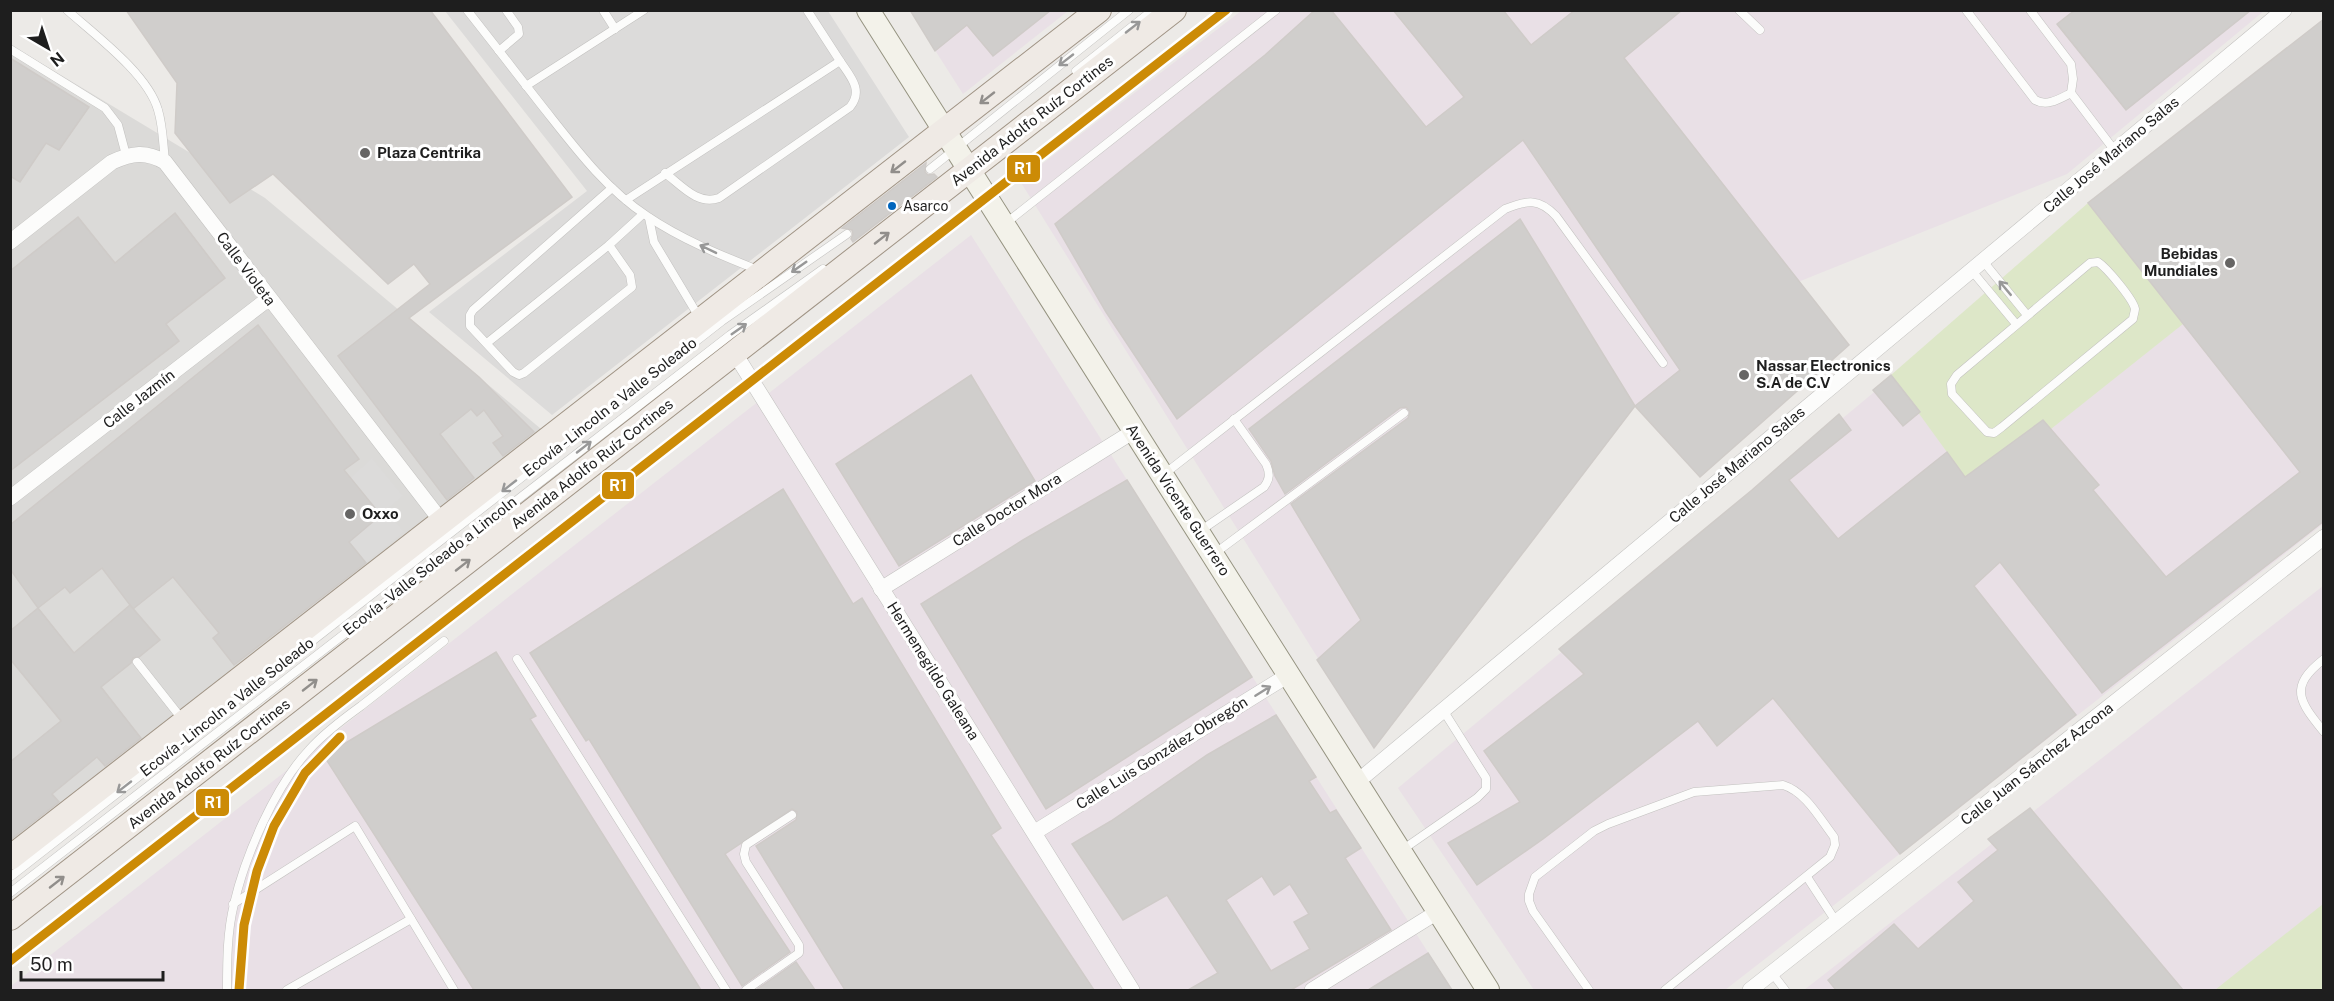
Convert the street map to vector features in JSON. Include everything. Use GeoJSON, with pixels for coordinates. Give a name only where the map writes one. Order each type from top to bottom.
{"type":"FeatureCollection","features":[{"type":"Feature","properties":{"kind":"main road","name":"Avenida Vicente Guerrero"},"geometry":{"type":"LineString","coordinates":[[868,10],[1488,990]]}},
{"type":"Feature","properties":{"kind":"main road","name":"Avenida Adolfo Ruíz Cortines"},"geometry":{"type":"LineString","coordinates":[[10,918],[734,352],[960,155],[1099,10]]}},
{"type":"Feature","properties":{"kind":"main road","name":"Avenida Adolfo Ruíz Cortines"},"geometry":{"type":"LineString","coordinates":[[11,858],[761,272],[960,155],[1174,10]]}},
{"type":"Feature","properties":{"kind":"street","name":"Calle José Mariano Salas"},"geometry":{"type":"LineString","coordinates":[[1357,782],[2284,10]]}},
{"type":"Feature","properties":{"kind":"street"},"geometry":{"type":"LineString","coordinates":[[10,242],[112,162],[126,155],[141,153],[165,162]]}},
{"type":"Feature","properties":{"kind":"street","name":"Calle Violeta"},"geometry":{"type":"LineString","coordinates":[[165,162],[268,299],[442,522]]}},
{"type":"Feature","properties":{"kind":"street","name":"Calle Jazmín"},"geometry":{"type":"LineString","coordinates":[[10,498],[268,299]]}},
{"type":"Feature","properties":{"kind":"street","name":"Hermenegildo Galeana"},"geometry":{"type":"LineString","coordinates":[[734,352],[1132,990]]}},
{"type":"Feature","properties":{"kind":"street","name":"Calle Doctor Mora"},"geometry":{"type":"LineString","coordinates":[[881,589],[1134,431]]}},
{"type":"Feature","properties":{"kind":"street","name":"Calle Juan Sánchez Azcona"},"geometry":{"type":"LineString","coordinates":[[1750,990],[2324,537]]}},
{"type":"Feature","properties":{"kind":"street","name":"Calle Luis González Obregón"},"geometry":{"type":"LineString","coordinates":[[1035,832],[1290,674]]}},
{"type":"Feature","properties":{"kind":"street"},"geometry":{"type":"LineString","coordinates":[[1312,990],[1438,911]]}},
{"type":"Feature","properties":{"kind":"lane"},"geometry":{"type":"LineString","coordinates":[[67,10],[121,58],[141,80],[158,109],[165,162]]}},
{"type":"Feature","properties":{"kind":"lane"},"geometry":{"type":"LineString","coordinates":[[467,10],[589,164],[612,188],[646,216],[712,252],[761,272]]}},
{"type":"Feature","properties":{"kind":"lane"},"geometry":{"type":"LineString","coordinates":[[499,51],[519,34],[518,27],[506,10]]}},
{"type":"Feature","properties":{"kind":"lane"},"geometry":{"type":"LineString","coordinates":[[603,10],[615,29]]}},
{"type":"Feature","properties":{"kind":"lane"},"geometry":{"type":"LineString","coordinates":[[526,86],[644,10]]}},
{"type":"Feature","properties":{"kind":"lane"},"geometry":{"type":"LineString","coordinates":[[665,173],[698,199],[705,202],[719,198],[850,107],[856,98],[856,85],[807,10]]}},
{"type":"Feature","properties":{"kind":"lane"},"geometry":{"type":"LineString","coordinates":[[930,169],[960,155],[1129,10]]}},
{"type":"Feature","properties":{"kind":"lane"},"geometry":{"type":"LineString","coordinates":[[1072,74],[1154,10]]}},
{"type":"Feature","properties":{"kind":"lane"},"geometry":{"type":"LineString","coordinates":[[1004,225],[1276,10]]}},
{"type":"Feature","properties":{"kind":"lane"},"geometry":{"type":"LineString","coordinates":[[1739,10],[1760,30]]}},
{"type":"Feature","properties":{"kind":"lane"},"geometry":{"type":"LineString","coordinates":[[1966,10],[2035,100],[2048,103],[2070,93]]}},
{"type":"Feature","properties":{"kind":"lane"},"geometry":{"type":"LineString","coordinates":[[2035,12],[2071,64],[2073,79],[2070,93],[2115,151]]}},
{"type":"Feature","properties":{"kind":"lane"},"geometry":{"type":"LineString","coordinates":[[10,49],[105,108],[118,125],[126,155]]}},
{"type":"Feature","properties":{"kind":"lane"},"geometry":{"type":"LineString","coordinates":[[626,200],[840,61]]}},
{"type":"Feature","properties":{"kind":"lane"},"geometry":{"type":"LineString","coordinates":[[609,245],[630,275],[632,282],[628,291],[519,375],[513,372],[470,326],[470,315],[473,310],[612,188]]}},
{"type":"Feature","properties":{"kind":"lane"},"geometry":{"type":"LineString","coordinates":[[1162,476],[1506,209],[1522,202],[1534,202],[1547,207],[1556,216],[1663,363]]}},
{"type":"Feature","properties":{"kind":"lane"},"geometry":{"type":"LineString","coordinates":[[487,343],[646,216]]}},
{"type":"Feature","properties":{"kind":"lane"},"geometry":{"type":"LineString","coordinates":[[646,216],[654,242],[701,319]]}},
{"type":"Feature","properties":{"kind":"lane","name":"Ecovía - Lincoln a Valle Soleado"},"geometry":{"type":"LineString","coordinates":[[10,877],[722,321],[847,234]]}},
{"type":"Feature","properties":{"kind":"lane"},"geometry":{"type":"LineString","coordinates":[[2098,262],[2105,267],[2135,310],[2133,319],[2002,427],[1994,433],[1987,432],[1952,394],[1951,384],[1957,375],[2016,324],[2090,263],[2098,262]]}},
{"type":"Feature","properties":{"kind":"lane","name":"Ecovía - Valle Soleado a Lincoln"},"geometry":{"type":"LineString","coordinates":[[10,893],[721,342],[827,266]]}},
{"type":"Feature","properties":{"kind":"lane"},"geometry":{"type":"LineString","coordinates":[[1977,266],[2027,315]]}},
{"type":"Feature","properties":{"kind":"lane"},"geometry":{"type":"LineString","coordinates":[[1977,266],[2016,324]]}},
{"type":"Feature","properties":{"kind":"lane"},"geometry":{"type":"LineString","coordinates":[[1213,555],[1404,413]]}},
{"type":"Feature","properties":{"kind":"lane"},"geometry":{"type":"LineString","coordinates":[[1198,532],[1264,487],[1269,481],[1266,464],[1234,419]]}},
{"type":"Feature","properties":{"kind":"lane"},"geometry":{"type":"LineString","coordinates":[[227,990],[227,952],[233,904],[269,812],[290,772],[331,729],[444,641]]}},
{"type":"Feature","properties":{"kind":"lane"},"geometry":{"type":"LineString","coordinates":[[517,659],[726,990]]}},
{"type":"Feature","properties":{"kind":"lane"},"geometry":{"type":"LineString","coordinates":[[2324,659],[2310,670],[2303,680],[2301,692],[2306,709],[2324,732]]}},
{"type":"Feature","properties":{"kind":"lane"},"geometry":{"type":"LineString","coordinates":[[137,662],[185,722]]}},
{"type":"Feature","properties":{"kind":"lane"},"geometry":{"type":"LineString","coordinates":[[1401,851],[1477,798],[1487,787],[1486,778],[1443,710]]}},
{"type":"Feature","properties":{"kind":"lane"},"geometry":{"type":"LineString","coordinates":[[1589,990],[1533,911],[1529,901],[1530,885],[1535,877],[1594,831],[1627,816],[1694,792],[1783,785],[1792,788],[1801,795],[1834,837],[1835,845],[1830,857],[1665,990]]}},
{"type":"Feature","properties":{"kind":"lane"},"geometry":{"type":"LineString","coordinates":[[746,990],[796,958],[799,953],[799,945],[746,862],[744,854],[746,844],[792,815]]}},
{"type":"Feature","properties":{"kind":"lane"},"geometry":{"type":"LineString","coordinates":[[233,904],[355,826],[454,990]]}},
{"type":"Feature","properties":{"kind":"lane"},"geometry":{"type":"LineString","coordinates":[[1807,877],[1837,923]]}},
{"type":"Feature","properties":{"kind":"lane"},"geometry":{"type":"LineString","coordinates":[[287,990],[411,919]]}},
{"type":"Feature","properties":{"kind":"lane"},"geometry":{"type":"LineString","coordinates":[[1772,973],[1785,990]]}},
{"type":"Feature","properties":{"kind":"shaded area"},"geometry":{"type":"Polygon","coordinates":[[[445,11],[828,11],[909,137],[552,415],[429,312],[587,191],[445,11]]]}},
{"type":"Feature","properties":{"kind":"shaded area"},"geometry":{"type":"Polygon","coordinates":[[[910,11],[1068,11],[963,94],[910,11]]]}},
{"type":"Feature","properties":{"kind":"shaded area"},"geometry":{"type":"Polygon","coordinates":[[[1241,11],[2264,11],[2067,174],[1798,282],[1635,406],[1374,748],[1020,181],[1241,11]]]}},
{"type":"Feature","properties":{"kind":"shaded area"},"geometry":{"type":"Polygon","coordinates":[[[2323,19],[2323,524],[1725,990],[1534,990],[1398,788],[2323,19]]]}},
{"type":"Feature","properties":{"kind":"shaded area"},"geometry":{"type":"Polygon","coordinates":[[[11,45],[265,198],[547,434],[11,851],[11,45]]]}},
{"type":"Feature","properties":{"kind":"shaded area"},"geometry":{"type":"Polygon","coordinates":[[[971,235],[1452,990],[11,990],[11,986],[971,235]]]}},
{"type":"Feature","properties":{"kind":"shaded area"},"geometry":{"type":"Polygon","coordinates":[[[372,458],[403,496],[386,510],[404,532],[366,563],[349,542],[375,520],[375,508],[350,478],[372,458]]]}},
{"type":"Feature","properties":{"kind":"shaded area"},"geometry":{"type":"Polygon","coordinates":[[[2323,586],[2323,990],[1804,990],[2323,586]]]}},
{"type":"Feature","properties":{"kind":"green space"},"geometry":{"type":"Polygon","coordinates":[[[2088,203],[2183,324],[2051,429],[1965,477],[1891,375],[2088,203]]]}},
{"type":"Feature","properties":{"kind":"green space"},"geometry":{"type":"Polygon","coordinates":[[[2323,904],[2323,990],[2215,990],[2323,904]]]}},
{"type":"Feature","properties":{"kind":"building","name":"Plaza Centrika"},"geometry":{"type":"Polygon","coordinates":[[[126,10],[430,10],[572,197],[409,318],[479,377],[534,432],[503,456],[493,443],[503,436],[484,410],[477,416],[471,409],[440,434],[474,478],[447,500],[338,356],[430,284],[414,264],[388,284],[273,174],[230,203],[175,133],[177,83],[126,10]]]}},
{"type":"Feature","properties":{"kind":"building"},"geometry":{"type":"Polygon","coordinates":[[[910,10],[1051,10],[993,56],[967,25],[935,51],[910,10]]]}},
{"type":"Feature","properties":{"kind":"building"},"geometry":{"type":"Polygon","coordinates":[[[1315,10],[1331,10],[1426,127],[1464,97],[1393,10],[1503,10],[1531,45],[1575,10],[1682,10],[1624,58],[1849,345],[1700,477],[1635,406],[1680,370],[1523,140],[1177,419],[1106,312],[1055,224],[1265,55],[1315,10]]]}},
{"type":"Feature","properties":{"kind":"building"},"geometry":{"type":"Polygon","coordinates":[[[2075,10],[2251,10],[2126,110],[2057,24],[2075,10]]]}},
{"type":"Feature","properties":{"kind":"building"},"geometry":{"type":"Polygon","coordinates":[[[2324,19],[2324,521],[2102,693],[2000,562],[1974,586],[2076,715],[1900,854],[1773,698],[1717,746],[1698,721],[1543,839],[1477,885],[1448,843],[1520,802],[1484,751],[1584,674],[1559,649],[1752,490],[1839,414],[1851,430],[1789,480],[1838,539],[1947,452],[1965,477],[2043,420],[2099,485],[2093,490],[2166,577],[2300,472],[2088,203],[2324,19]]]}},
{"type":"Feature","properties":{"kind":"building"},"geometry":{"type":"Polygon","coordinates":[[[10,58],[89,107],[59,150],[46,143],[20,182],[10,176],[10,58]]]}},
{"type":"Feature","properties":{"kind":"building"},"geometry":{"type":"Polygon","coordinates":[[[926,163],[925,172],[937,177],[853,242],[852,230],[842,228],[926,163]]]}},
{"type":"Feature","properties":{"kind":"building"},"geometry":{"type":"Polygon","coordinates":[[[175,213],[225,278],[166,324],[179,341],[10,471],[10,271],[78,217],[115,263],[175,213]]]}},
{"type":"Feature","properties":{"kind":"building"},"geometry":{"type":"Polygon","coordinates":[[[1520,219],[1635,406],[1374,748],[1317,660],[1361,620],[1291,504],[1408,418],[1410,412],[1406,407],[1400,408],[1285,494],[1275,476],[1271,461],[1249,429],[1520,219]]]}},
{"type":"Feature","properties":{"kind":"building"},"geometry":{"type":"Polygon","coordinates":[[[258,325],[359,459],[344,470],[375,508],[375,520],[349,542],[366,563],[234,665],[213,638],[219,633],[173,577],[133,609],[102,568],[70,593],[65,587],[38,608],[10,569],[10,525],[258,325]]]}},
{"type":"Feature","properties":{"kind":"building"},"geometry":{"type":"Polygon","coordinates":[[[971,375],[1035,481],[899,566],[836,464],[971,375]]]}},
{"type":"Feature","properties":{"kind":"building"},"geometry":{"type":"Polygon","coordinates":[[[1891,375],[1920,412],[1903,426],[1873,390],[1891,375]]]}},
{"type":"Feature","properties":{"kind":"building"},"geometry":{"type":"Polygon","coordinates":[[[1127,480],[1252,677],[1046,809],[921,604],[1023,540],[1127,480]]]}},
{"type":"Feature","properties":{"kind":"building"},"geometry":{"type":"Polygon","coordinates":[[[783,489],[853,604],[862,598],[1001,828],[991,835],[1094,990],[845,990],[756,846],[796,820],[797,812],[792,809],[725,854],[790,952],[742,986],[589,739],[586,741],[530,653],[783,489]]]}},
{"type":"Feature","properties":{"kind":"building"},"geometry":{"type":"Polygon","coordinates":[[[130,605],[160,640],[139,657],[133,658],[131,663],[101,687],[141,738],[105,766],[97,757],[52,794],[59,802],[10,840],[10,762],[61,721],[10,659],[10,631],[38,608],[74,653],[130,605]]]}},
{"type":"Feature","properties":{"kind":"building"},"geometry":{"type":"Polygon","coordinates":[[[496,652],[536,716],[530,719],[701,990],[474,990],[324,756],[496,652]]]}},
{"type":"Feature","properties":{"kind":"building"},"geometry":{"type":"Polygon","coordinates":[[[1276,715],[1316,777],[1309,781],[1330,813],[1336,810],[1361,848],[1345,858],[1391,930],[1291,990],[1188,990],[1218,973],[1167,895],[1123,920],[1072,844],[1111,821],[1207,755],[1276,715]],[[1262,876],[1226,900],[1271,971],[1310,949],[1294,922],[1309,914],[1290,884],[1274,895],[1262,876]]]}},
{"type":"Feature","properties":{"kind":"building"},"geometry":{"type":"Polygon","coordinates":[[[2030,808],[2183,990],[1836,990],[1828,980],[1894,924],[1918,949],[1974,901],[1958,882],[1998,850],[1988,839],[2030,808]]]}},
{"type":"Feature","properties":{"kind":"building"},"geometry":{"type":"Polygon","coordinates":[[[1428,953],[1452,990],[1368,990],[1428,953]]]}},
{"type":"Feature","properties":{"kind":"building"},"geometry":{"type":"Polygon","coordinates":[[[796,962],[815,990],[756,990],[796,962]]]}},
{"type":"Feature","properties":{"kind":"transit line","name":"R1"},"geometry":{"type":"LineString","coordinates":[[10,961],[1226,10]]}},
{"type":"Feature","properties":{"kind":"transit line","name":"R1"},"geometry":{"type":"LineString","coordinates":[[239,990],[244,925],[257,871],[274,826],[305,773],[340,737]]}},
{"type":"Feature","properties":{"kind":"place","name":"Plaza Centrika"},"geometry":{"type":"Point","coordinates":[365,153]}},
{"type":"Feature","properties":{"kind":"place","name":"Asarco"},"geometry":{"type":"Point","coordinates":[892,206]}},
{"type":"Feature","properties":{"kind":"place","name":"Bebidas Mundiales"},"geometry":{"type":"Point","coordinates":[2230,263]}},
{"type":"Feature","properties":{"kind":"place","name":"Nassar Electronics S.A de C.V"},"geometry":{"type":"Point","coordinates":[1744,375]}},
{"type":"Feature","properties":{"kind":"place","name":"Oxxo"},"geometry":{"type":"Point","coordinates":[350,514]}}]}
